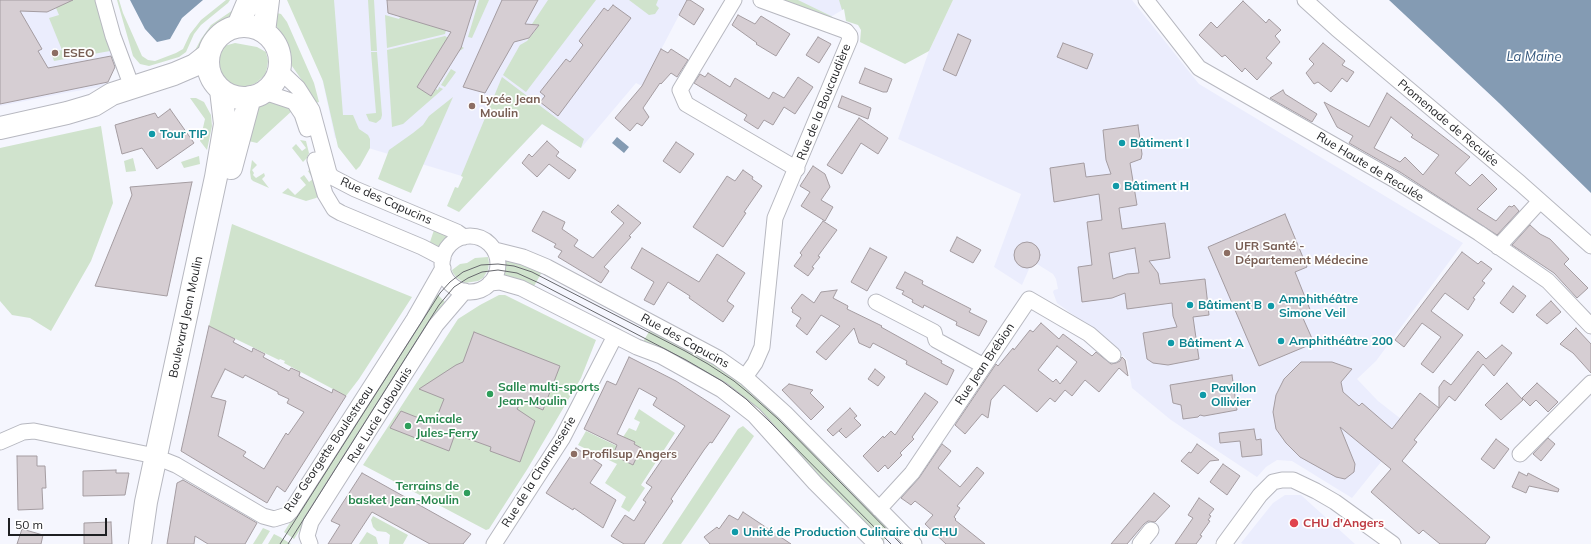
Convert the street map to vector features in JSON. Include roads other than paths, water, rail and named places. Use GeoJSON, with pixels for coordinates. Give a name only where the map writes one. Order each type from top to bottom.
{"type":"FeatureCollection","features":[{"type":"Feature","properties":{"kind":"main road"},"geometry":{"type":"LineString","coordinates":[[238,26],[249,0]]}},
{"type":"Feature","properties":{"kind":"main road"},"geometry":{"type":"LineString","coordinates":[[264,32],[268,0]]}},
{"type":"Feature","properties":{"kind":"main road"},"geometry":{"type":"LineString","coordinates":[[94,105],[106,106],[192,82],[218,86],[237,97],[257,95],[274,83],[279,70],[280,59],[278,49],[272,39],[264,32],[253,27],[238,26],[228,30],[220,36],[213,44],[209,54],[209,69],[218,86]]}},
{"type":"Feature","properties":{"kind":"main road"},"geometry":{"type":"LineString","coordinates":[[0,128],[94,105],[112,94],[174,74],[195,65],[209,54]]}},
{"type":"Feature","properties":{"kind":"main road","name":"Boulevard Jean Moulin"},"geometry":{"type":"LineString","coordinates":[[151,544],[156,513],[161,459],[225,124],[218,86]]}},
{"type":"Feature","properties":{"kind":"main road","name":"Boulevard Jean Moulin"},"geometry":{"type":"LineString","coordinates":[[140,544],[146,502],[161,459],[234,153],[257,95]]}},
{"type":"Feature","properties":{"kind":"street"},"geometry":{"type":"LineString","coordinates":[[103,0],[113,36],[132,87]]}},
{"type":"Feature","properties":{"kind":"street","name":"Rue de la Boucaudière"},"geometry":{"type":"LineString","coordinates":[[734,0],[680,90],[686,104],[796,169]]}},
{"type":"Feature","properties":{"kind":"street","name":"Rue de la Boucaudière"},"geometry":{"type":"LineString","coordinates":[[745,377],[755,363],[762,347],[774,218],[850,42],[850,36],[846,31],[762,0]]}},
{"type":"Feature","properties":{"kind":"street","name":"Promenade de Reculée"},"geometry":{"type":"LineString","coordinates":[[1305,0],[1591,246]]}},
{"type":"Feature","properties":{"kind":"street","name":"Rue Haute de Reculée"},"geometry":{"type":"LineString","coordinates":[[1152,3],[1199,68],[1395,180],[1498,246],[1548,281],[1591,326]]}},
{"type":"Feature","properties":{"kind":"street","name":"Rue des Capucins"},"geometry":{"type":"LineString","coordinates":[[279,70],[298,88],[312,110],[329,173],[332,177],[355,189],[457,232],[464,237],[471,236],[481,238],[495,250],[517,255],[547,267],[718,358],[745,377],[785,413],[914,544]]}},
{"type":"Feature","properties":{"kind":"street","name":"Rue des Capucins"},"geometry":{"type":"LineString","coordinates":[[257,95],[294,102],[302,114],[325,194],[333,208],[341,213],[422,247],[443,263]]}},
{"type":"Feature","properties":{"kind":"street"},"geometry":{"type":"LineString","coordinates":[[1498,246],[1540,201]]}},
{"type":"Feature","properties":{"kind":"street"},"geometry":{"type":"LineString","coordinates":[[464,237],[458,239],[449,246],[443,263],[445,276],[454,287],[465,291]]}},
{"type":"Feature","properties":{"kind":"street"},"geometry":{"type":"LineString","coordinates":[[490,283],[496,276],[498,267],[498,260],[495,250]]}},
{"type":"Feature","properties":{"kind":"street","name":"Rue Georgette Boulestreau"},"geometry":{"type":"LineString","coordinates":[[0,442],[23,432],[34,431],[161,459],[176,465],[263,516],[274,519],[287,515],[414,319],[443,263]]}},
{"type":"Feature","properties":{"kind":"street","name":"Rue des Capucins"},"geometry":{"type":"LineString","coordinates":[[465,291],[479,291],[490,283],[500,282],[521,288],[637,347],[661,356],[727,394],[754,416],[815,483],[876,544]]}},
{"type":"Feature","properties":{"kind":"street","name":"Rue Lucie Laboulais"},"geometry":{"type":"LineString","coordinates":[[310,544],[307,536],[311,522],[436,325],[465,291]]}},
{"type":"Feature","properties":{"kind":"street","name":"Rue Jean Brébion"},"geometry":{"type":"LineString","coordinates":[[879,509],[912,473],[1029,299],[1089,334],[1113,355]]}},
{"type":"Feature","properties":{"kind":"street"},"geometry":{"type":"LineString","coordinates":[[876,302],[934,332],[936,340],[984,366]]}},
{"type":"Feature","properties":{"kind":"street","name":"Rue de la Charnasserie"},"geometry":{"type":"LineString","coordinates":[[494,544],[562,439],[615,336]]}},
{"type":"Feature","properties":{"kind":"street"},"geometry":{"type":"LineString","coordinates":[[1520,454],[1591,382]]}},
{"type":"Feature","properties":{"kind":"street"},"geometry":{"type":"LineString","coordinates":[[1224,544],[1260,495],[1274,482],[1293,480],[1335,502],[1393,544]]}},
{"type":"Feature","properties":{"kind":"street"},"geometry":{"type":"LineString","coordinates":[[1140,544],[1151,530]]}},
{"type":"Feature","properties":{"kind":"water"},"geometry":{"type":"Polygon","coordinates":[[[130,0],[203,0],[182,18],[170,39],[157,42],[145,29],[130,0]]]}},
{"type":"Feature","properties":{"kind":"water","name":"La Maine"},"geometry":{"type":"Polygon","coordinates":[[[1389,0],[1591,0],[1591,193],[1499,103],[1389,0]]]}},
{"type":"Feature","properties":{"kind":"water"},"geometry":{"type":"Polygon","coordinates":[[[617,137],[629,147],[624,153],[612,143],[617,137]]]}},
{"type":"Feature","properties":{"kind":"tram line"},"geometry":{"type":"LineString","coordinates":[[280,544],[440,293],[450,282],[463,272],[481,265],[498,264],[514,266],[532,272],[685,351],[734,381],[778,419],[901,544]]}},
{"type":"Feature","properties":{"kind":"tram line"},"geometry":{"type":"LineString","coordinates":[[288,544],[439,305],[454,287],[468,278],[482,272],[498,270],[517,273],[539,283],[686,360],[722,381],[746,399],[769,421],[891,544]]}},
{"type":"Feature","properties":{"kind":"place","name":"ESEO"},"geometry":{"type":"Point","coordinates":[55,53]}},
{"type":"Feature","properties":{"kind":"place","name":"Lycée Jean Moulin"},"geometry":{"type":"Point","coordinates":[472,106]}},
{"type":"Feature","properties":{"kind":"place","name":"Tour TIP"},"geometry":{"type":"Point","coordinates":[152,134]}},
{"type":"Feature","properties":{"kind":"place","name":"Bâtiment I"},"geometry":{"type":"Point","coordinates":[1122,143]}},
{"type":"Feature","properties":{"kind":"place","name":"Bâtiment H"},"geometry":{"type":"Point","coordinates":[1116,186]}},
{"type":"Feature","properties":{"kind":"place","name":"UFR Santé - Département Médecine"},"geometry":{"type":"Point","coordinates":[1227,253]}},
{"type":"Feature","properties":{"kind":"place","name":"Bâtiment B"},"geometry":{"type":"Point","coordinates":[1190,305]}},
{"type":"Feature","properties":{"kind":"place","name":"Amphithéâtre Simone Veil"},"geometry":{"type":"Point","coordinates":[1271,306]}},
{"type":"Feature","properties":{"kind":"place","name":"Amphithéâtre 200"},"geometry":{"type":"Point","coordinates":[1281,341]}},
{"type":"Feature","properties":{"kind":"place","name":"Bâtiment A"},"geometry":{"type":"Point","coordinates":[1171,343]}},
{"type":"Feature","properties":{"kind":"place","name":"Salle multi-sports Jean-Moulin"},"geometry":{"type":"Point","coordinates":[490,394]}},
{"type":"Feature","properties":{"kind":"place","name":"Pavillon Ollivier"},"geometry":{"type":"Point","coordinates":[1203,395]}},
{"type":"Feature","properties":{"kind":"place","name":"Amicale Jules-Ferry"},"geometry":{"type":"Point","coordinates":[408,426]}},
{"type":"Feature","properties":{"kind":"place","name":"Profilsup Angers"},"geometry":{"type":"Point","coordinates":[574,454]}},
{"type":"Feature","properties":{"kind":"place","name":"Terrains de basket Jean-Moulin"},"geometry":{"type":"Point","coordinates":[467,493]}},
{"type":"Feature","properties":{"kind":"place","name":"CHU d'Angers"},"geometry":{"type":"Point","coordinates":[1294,523]}},
{"type":"Feature","properties":{"kind":"place","name":"Unité de Production Culinaire du CHU"},"geometry":{"type":"Point","coordinates":[735,532]}}]}
